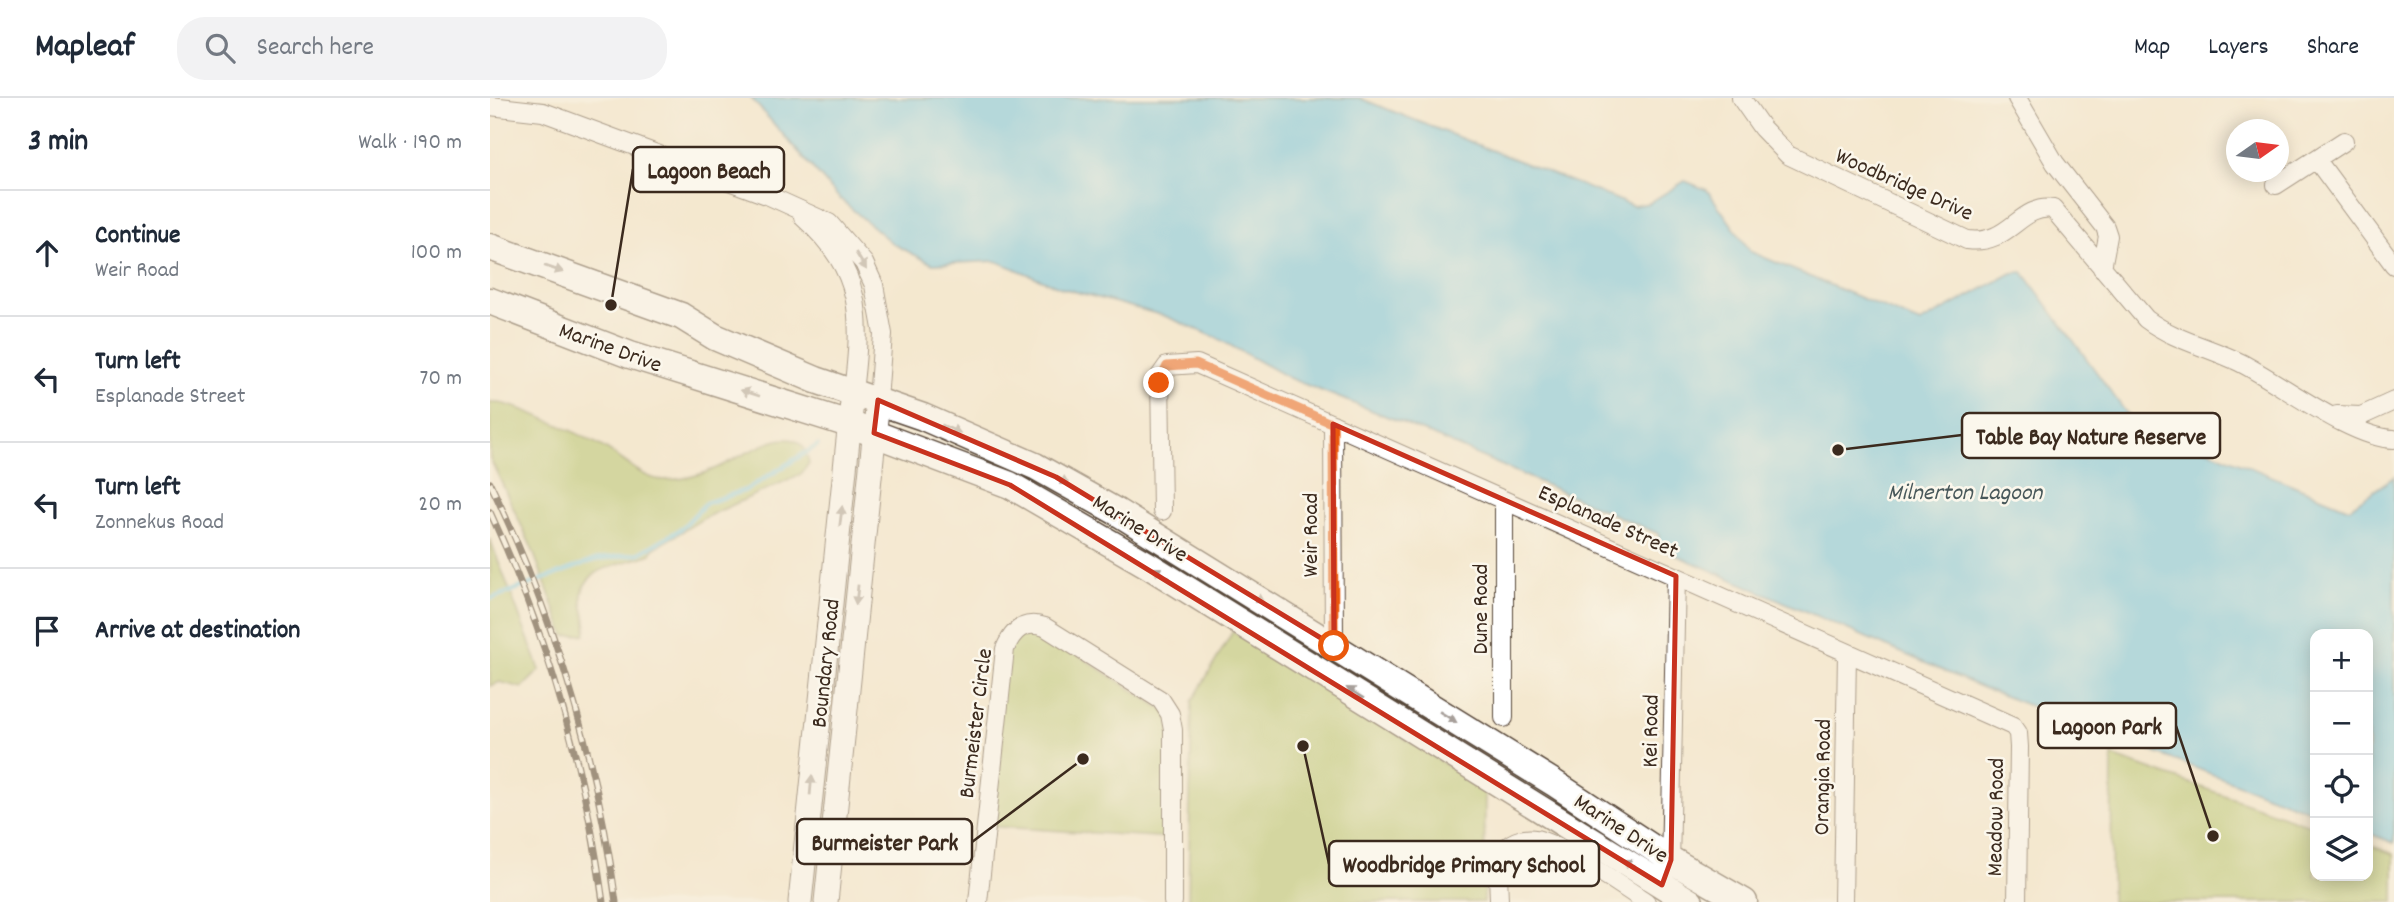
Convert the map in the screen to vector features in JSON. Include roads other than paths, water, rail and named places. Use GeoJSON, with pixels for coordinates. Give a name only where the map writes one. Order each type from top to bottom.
{"type":"FeatureCollection","features":[{"type":"Feature","properties":{"kind":"main road","name":"Marine Drive"},"geometry":{"type":"LineString","coordinates":[[490,247],[681,316],[715,337],[816,380],[935,422],[1056,477],[1334,646],[1660,882],[1744,902]]}},
{"type":"Feature","properties":{"kind":"main road","name":"Marine Drive"},"geometry":{"type":"LineString","coordinates":[[490,301],[629,355],[849,424],[1010,485],[1148,565],[1690,902]]}},
{"type":"Feature","properties":{"kind":"main road","name":"Boundary Road"},"geometry":{"type":"LineString","coordinates":[[800,902],[849,424],[865,396]]}},
{"type":"Feature","properties":{"kind":"main road","name":"Boundary Road"},"geometry":{"type":"LineString","coordinates":[[826,902],[874,433],[865,396]]}},
{"type":"Feature","properties":{"kind":"street","name":"Woodbridge Drive"},"geometry":{"type":"LineString","coordinates":[[1741,98],[1762,128],[1788,155],[1967,240],[1980,242],[1997,238],[2038,209],[2053,209],[2146,318],[2162,331],[2239,362],[2366,433],[2394,439]]}},
{"type":"Feature","properties":{"kind":"street"},"geometry":{"type":"LineString","coordinates":[[2017,98],[2056,163],[2105,227],[2107,244],[2102,268]]}},
{"type":"Feature","properties":{"kind":"street"},"geometry":{"type":"LineString","coordinates":[[490,106],[543,112],[791,205],[829,223],[864,263],[874,285],[883,334],[865,396]]}},
{"type":"Feature","properties":{"kind":"street"},"geometry":{"type":"LineString","coordinates":[[2276,185],[2344,141]]}},
{"type":"Feature","properties":{"kind":"street"},"geometry":{"type":"LineString","coordinates":[[2316,159],[2394,265]]}},
{"type":"Feature","properties":{"kind":"street"},"geometry":{"type":"LineString","coordinates":[[791,205],[835,250],[853,290],[860,333],[865,396]]}},
{"type":"Feature","properties":{"kind":"street","name":"Esplanade Street"},"geometry":{"type":"LineString","coordinates":[[1162,510],[1159,383],[1162,371],[1175,364],[1196,364],[2013,726],[2018,733]]}},
{"type":"Feature","properties":{"kind":"street","name":"Woodbridge Drive"},"geometry":{"type":"LineString","coordinates":[[2330,414],[2361,416],[2394,401]]}},
{"type":"Feature","properties":{"kind":"street","name":"Weir Road"},"geometry":{"type":"LineString","coordinates":[[1333,424],[1334,646]]}},
{"type":"Feature","properties":{"kind":"street","name":"Dune Road"},"geometry":{"type":"LineString","coordinates":[[1503,500],[1504,718]]}},
{"type":"Feature","properties":{"kind":"street","name":"Kei Road"},"geometry":{"type":"LineString","coordinates":[[1660,882],[1675,576]]}},
{"type":"Feature","properties":{"kind":"street","name":"Burmeister Circle"},"geometry":{"type":"LineString","coordinates":[[978,902],[1005,649],[1017,629],[1030,624],[1045,627],[1161,701],[1170,714],[1173,730],[1173,902]]}},
{"type":"Feature","properties":{"kind":"street","name":"Orangia Road"},"geometry":{"type":"LineString","coordinates":[[1843,902],[1847,653]]}},
{"type":"Feature","properties":{"kind":"street","name":"Meadow Road"},"geometry":{"type":"LineString","coordinates":[[2017,902],[2018,733]]}},
{"type":"Feature","properties":{"kind":"street"},"geometry":{"type":"LineString","coordinates":[[1499,902],[1502,856],[1507,848],[1524,838],[1534,839],[1660,882]]}},
{"type":"Feature","properties":{"kind":"water","name":"Milnerton Lagoon"},"geometry":{"type":"Polygon","coordinates":[[[751,98],[1359,98],[1633,206],[1649,203],[1685,181],[1707,190],[1751,252],[1920,323],[2012,273],[2023,272],[2130,418],[2349,508],[2394,477],[2394,843],[2373,835],[2373,629],[2310,629],[2310,811],[1983,688],[1657,547],[1659,534],[1406,424],[1289,378],[1215,337],[1165,316],[1062,288],[996,261],[933,264],[893,244],[839,198],[751,98]]]}},
{"type":"Feature","properties":{"kind":"waterway"},"geometry":{"type":"LineString","coordinates":[[490,599],[595,560],[640,553],[681,529],[706,503],[746,490],[818,445]]}},
{"type":"Feature","properties":{"kind":"railway"},"geometry":{"type":"LineString","coordinates":[[490,483],[534,584],[570,687],[597,794],[616,902]]}},
{"type":"Feature","properties":{"kind":"railway"},"geometry":{"type":"LineString","coordinates":[[490,512],[529,606],[561,703],[586,802],[603,902]]}},
{"type":"Feature","properties":{"kind":"place","name":"Lagoon Beach"},"geometry":{"type":"Point","coordinates":[611,305]}},
{"type":"Feature","properties":{"kind":"place","name":"Table Bay Nature Reserve"},"geometry":{"type":"Point","coordinates":[1838,450]}},
{"type":"Feature","properties":{"kind":"place","name":"Woodbridge Primary School"},"geometry":{"type":"Point","coordinates":[1303,746]}},
{"type":"Feature","properties":{"kind":"place","name":"Burmeister Park"},"geometry":{"type":"Point","coordinates":[1083,759]}},
{"type":"Feature","properties":{"kind":"place","name":"Lagoon Park"},"geometry":{"type":"Point","coordinates":[2213,836]}}]}
